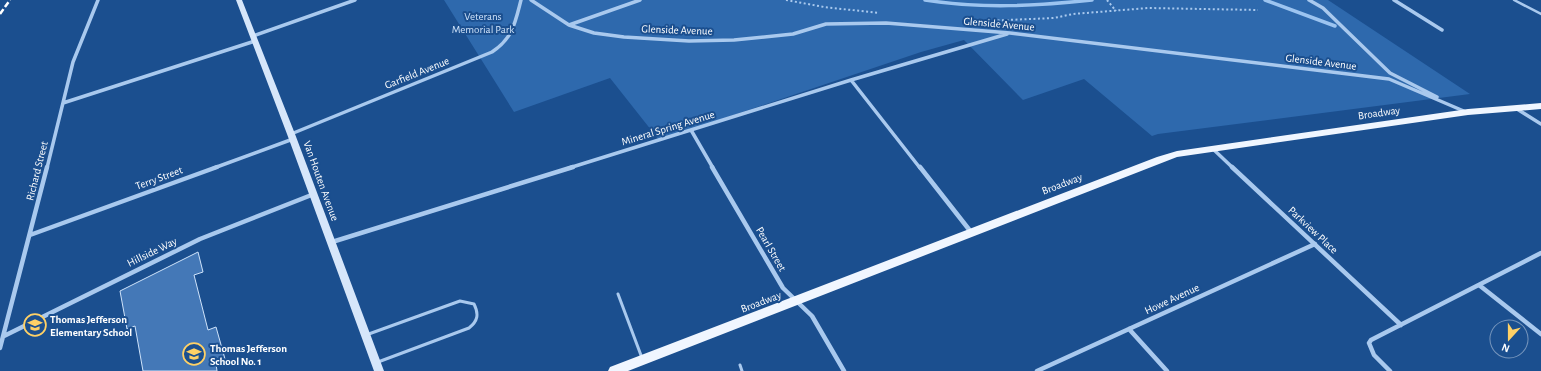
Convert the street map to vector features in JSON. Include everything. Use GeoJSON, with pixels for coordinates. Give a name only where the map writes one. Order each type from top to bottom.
{"type":"FeatureCollection","features":[{"type":"Feature","properties":{"kind":"main road","name":"Van Houten Avenue"},"geometry":{"type":"LineString","coordinates":[[240,0],[314,194],[379,371]]}},
{"type":"Feature","properties":{"kind":"main road","name":"Broadway"},"geometry":{"type":"LineString","coordinates":[[614,371],[1160,159],[1177,154],[1468,112],[1541,106]]}},
{"type":"Feature","properties":{"kind":"street","name":"Richard Street"},"geometry":{"type":"LineString","coordinates":[[0,348],[74,62],[98,0]]}},
{"type":"Feature","properties":{"kind":"street"},"geometry":{"type":"LineString","coordinates":[[63,102],[254,38],[355,0]]}},
{"type":"Feature","properties":{"kind":"street","name":"Garfield Avenue"},"geometry":{"type":"LineString","coordinates":[[292,136],[501,47],[508,40],[514,29],[521,0]]}},
{"type":"Feature","properties":{"kind":"street","name":"Glenside Avenue"},"geometry":{"type":"LineString","coordinates":[[531,0],[569,25],[594,33],[624,37],[689,41],[734,40],[792,34],[826,24],[886,23],[1010,33],[1389,79],[1468,112]]}},
{"type":"Feature","properties":{"kind":"street"},"geometry":{"type":"LineString","coordinates":[[569,25],[640,0]]}},
{"type":"Feature","properties":{"kind":"street"},"geometry":{"type":"LineString","coordinates":[[1309,0],[1323,8],[1390,73],[1468,112]]}},
{"type":"Feature","properties":{"kind":"street"},"geometry":{"type":"LineString","coordinates":[[1394,0],[1442,30]]}},
{"type":"Feature","properties":{"kind":"street","name":"Mineral Spring Avenue"},"geometry":{"type":"LineString","coordinates":[[331,242],[851,80],[1010,33]]}},
{"type":"Feature","properties":{"kind":"street"},"geometry":{"type":"LineString","coordinates":[[851,80],[971,232]]}},
{"type":"Feature","properties":{"kind":"street"},"geometry":{"type":"LineString","coordinates":[[1517,109],[1541,124]]}},
{"type":"Feature","properties":{"kind":"street","name":"Pearl Street"},"geometry":{"type":"LineString","coordinates":[[691,130],[783,288],[812,316],[844,371]]}},
{"type":"Feature","properties":{"kind":"street","name":"Terry Street"},"geometry":{"type":"LineString","coordinates":[[30,235],[292,136]]}},
{"type":"Feature","properties":{"kind":"street","name":"Parkview Place"},"geometry":{"type":"LineString","coordinates":[[1213,149],[1401,325]]}},
{"type":"Feature","properties":{"kind":"street","name":"Hillside Way"},"geometry":{"type":"LineString","coordinates":[[4,336],[200,238],[314,194]]}},
{"type":"Feature","properties":{"kind":"street","name":"Howe Avenue"},"geometry":{"type":"LineString","coordinates":[[1037,371],[1315,244]]}},
{"type":"Feature","properties":{"kind":"street"},"geometry":{"type":"LineString","coordinates":[[1390,371],[1374,356],[1369,343],[1371,340],[1541,253]]}},
{"type":"Feature","properties":{"kind":"street"},"geometry":{"type":"LineString","coordinates":[[1479,285],[1541,334]]}},
{"type":"Feature","properties":{"kind":"street"},"geometry":{"type":"LineString","coordinates":[[1128,329],[1166,371]]}},
{"type":"Feature","properties":{"kind":"lane"},"geometry":{"type":"LineString","coordinates":[[1514,0],[1541,14]]}},
{"type":"Feature","properties":{"kind":"lane"},"geometry":{"type":"LineString","coordinates":[[618,294],[643,360]]}},
{"type":"Feature","properties":{"kind":"lane"},"geometry":{"type":"LineString","coordinates":[[366,335],[460,301],[474,304],[478,313],[477,320],[469,328],[376,363]]}},
{"type":"Feature","properties":{"kind":"lane"},"geometry":{"type":"LineString","coordinates":[[740,365],[742,371]]}},
{"type":"Feature","properties":{"kind":"path"},"geometry":{"type":"LineString","coordinates":[[786,0],[824,7],[884,14]]}},
{"type":"Feature","properties":{"kind":"path"},"geometry":{"type":"LineString","coordinates":[[1108,0],[1116,10]]}},
{"type":"Feature","properties":{"kind":"path"},"geometry":{"type":"LineString","coordinates":[[983,21],[1042,19],[1073,14],[1170,7],[1200,10],[1258,10]]}},
{"type":"Feature","properties":{"kind":"green space","name":"Veterans Memorial Park"},"geometry":{"type":"Polygon","coordinates":[[[444,0],[1328,0],[1470,94],[1152,136],[1084,79],[1023,100],[964,40],[921,52],[659,140],[610,78],[514,112],[444,0]]]}},
{"type":"Feature","properties":{"kind":"building"},"geometry":{"type":"Polygon","coordinates":[[[198,252],[203,272],[194,275],[208,330],[216,327],[225,359],[216,364],[217,371],[143,371],[135,326],[127,329],[120,291],[198,252]]]}},
{"type":"Feature","properties":{"kind":"waterway"},"geometry":{"type":"LineString","coordinates":[[925,0],[988,6],[1050,4],[1092,0]]}},
{"type":"Feature","properties":{"kind":"waterway"},"geometry":{"type":"LineString","coordinates":[[1265,0],[1335,26]]}},
{"type":"Feature","properties":{"kind":"railway"},"geometry":{"type":"LineString","coordinates":[[0,14],[10,0]]}},
{"type":"Feature","properties":{"kind":"place","name":"Thomas Jefferson Elementary School"},"geometry":{"type":"Point","coordinates":[35,325]}},
{"type":"Feature","properties":{"kind":"place","name":"Thomas Jefferson School No. 1"},"geometry":{"type":"Point","coordinates":[194,354]}}]}
